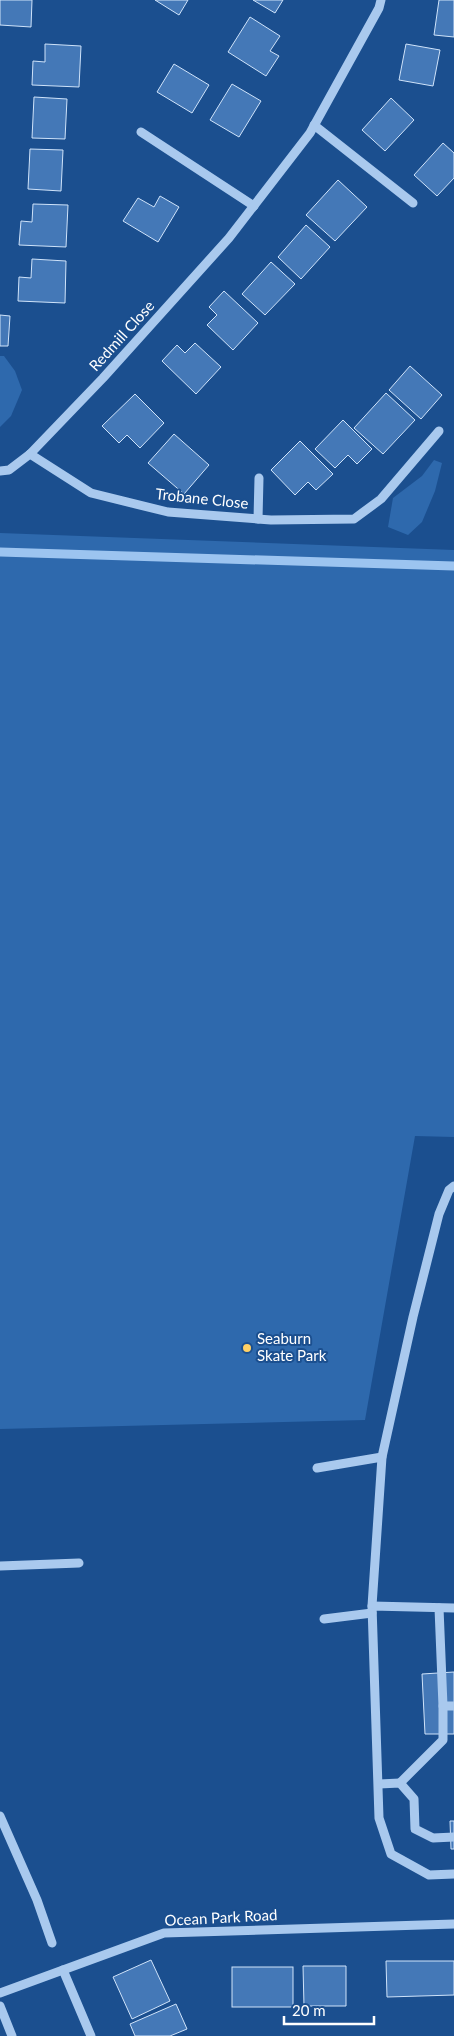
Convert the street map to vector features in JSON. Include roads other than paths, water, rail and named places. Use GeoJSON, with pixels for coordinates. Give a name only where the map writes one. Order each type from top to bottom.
{"type":"FeatureCollection","features":[{"type":"Feature","properties":{"kind":"street","name":"Redmill Close"},"geometry":{"type":"LineString","coordinates":[[0,471],[9,470],[30,454],[103,378],[216,253],[254,206],[314,125],[381,0]]}},
{"type":"Feature","properties":{"kind":"street"},"geometry":{"type":"LineString","coordinates":[[314,125],[413,203]]}},
{"type":"Feature","properties":{"kind":"street"},"geometry":{"type":"LineString","coordinates":[[141,132],[254,206]]}},
{"type":"Feature","properties":{"kind":"street","name":"Trobane Close"},"geometry":{"type":"LineString","coordinates":[[30,454],[91,494],[168,512],[258,519],[354,519],[380,499],[439,431]]}},
{"type":"Feature","properties":{"kind":"street"},"geometry":{"type":"LineString","coordinates":[[258,519],[259,478]]}},
{"type":"Feature","properties":{"kind":"street"},"geometry":{"type":"LineString","coordinates":[[454,1186],[449,1190],[439,1214],[413,1317],[382,1457],[372,1610],[379,1818],[391,1854],[429,1875],[454,1874]]}},
{"type":"Feature","properties":{"kind":"street"},"geometry":{"type":"LineString","coordinates":[[317,1468],[382,1457]]}},
{"type":"Feature","properties":{"kind":"street"},"geometry":{"type":"LineString","coordinates":[[0,1566],[78,1563]]}},
{"type":"Feature","properties":{"kind":"street"},"geometry":{"type":"LineString","coordinates":[[379,1784],[400,1783],[442,1740],[443,1706],[438,1608]]}},
{"type":"Feature","properties":{"kind":"street"},"geometry":{"type":"LineString","coordinates":[[324,1619],[372,1610],[454,1608]]}},
{"type":"Feature","properties":{"kind":"street"},"geometry":{"type":"LineString","coordinates":[[443,1706],[454,1706]]}},
{"type":"Feature","properties":{"kind":"street"},"geometry":{"type":"LineString","coordinates":[[400,1783],[414,1799],[415,1829],[433,1838],[454,1837]]}},
{"type":"Feature","properties":{"kind":"street"},"geometry":{"type":"LineString","coordinates":[[0,1816],[37,1900],[52,1943]]}},
{"type":"Feature","properties":{"kind":"street","name":"Ocean Park Road"},"geometry":{"type":"LineString","coordinates":[[0,1993],[164,1933],[454,1924]]}},
{"type":"Feature","properties":{"kind":"street"},"geometry":{"type":"LineString","coordinates":[[63,1970],[91,2036]]}},
{"type":"Feature","properties":{"kind":"street"},"geometry":{"type":"LineString","coordinates":[[0,2006],[12,2036]]}},
{"type":"Feature","properties":{"kind":"waterway"},"geometry":{"type":"LineString","coordinates":[[0,552],[454,566]]}},
{"type":"Feature","properties":{"kind":"place","name":"Seaburn Skate Park"},"geometry":{"type":"Point","coordinates":[247,1348]}}]}
